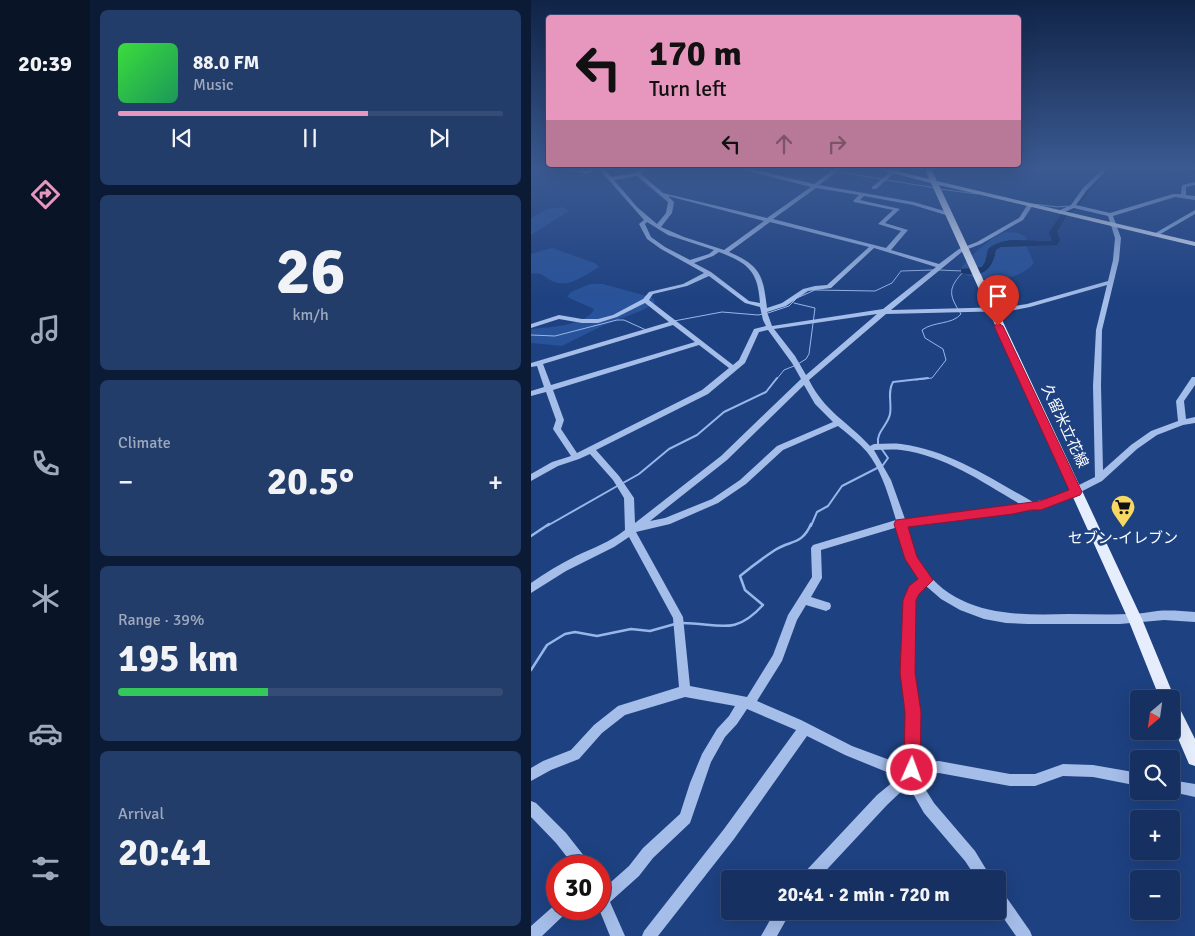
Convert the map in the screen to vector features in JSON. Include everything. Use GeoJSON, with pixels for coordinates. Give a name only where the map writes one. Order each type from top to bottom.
{"type":"FeatureCollection","features":[{"type":"Feature","properties":{"kind":"main road"},"geometry":{"type":"LineString","coordinates":[[1063,213],[1195,244]]}},
{"type":"Feature","properties":{"kind":"main road","name":"久留米立花線"},"geometry":{"type":"LineString","coordinates":[[949,214],[1135,619],[1164,690]]}},
{"type":"Feature","properties":{"kind":"main road"},"geometry":{"type":"LineString","coordinates":[[1180,725],[1195,758]]}},
{"type":"Feature","properties":{"kind":"street"},"geometry":{"type":"LineString","coordinates":[[641,213],[658,228],[680,238],[738,258],[757,274],[763,287],[764,311],[769,328],[788,351],[800,369],[804,381],[823,408],[873,455],[888,482],[911,559],[938,591],[962,606],[1001,619],[1018,621],[1135,619],[1161,616],[1195,617]]}},
{"type":"Feature","properties":{"kind":"street"},"geometry":{"type":"LineString","coordinates":[[658,228],[669,213]]}},
{"type":"Feature","properties":{"kind":"street"},"geometry":{"type":"LineString","coordinates":[[739,213],[873,246],[941,267]]}},
{"type":"Feature","properties":{"kind":"street"},"geometry":{"type":"LineString","coordinates":[[690,262],[722,251],[779,213]]}},
{"type":"Feature","properties":{"kind":"street"},"geometry":{"type":"LineString","coordinates":[[887,250],[905,230],[881,224],[893,213]]}},
{"type":"Feature","properties":{"kind":"street"},"geometry":{"type":"LineString","coordinates":[[945,213],[949,214]]}},
{"type":"Feature","properties":{"kind":"street"},"geometry":{"type":"LineString","coordinates":[[531,589],[551,574],[610,546],[724,458],[804,381],[941,267],[964,250],[1021,219],[1025,213]]}},
{"type":"Feature","properties":{"kind":"street"},"geometry":{"type":"LineString","coordinates":[[1100,213],[1110,215],[1117,213]]}},
{"type":"Feature","properties":{"kind":"street"},"geometry":{"type":"LineString","coordinates":[[1155,235],[1194,213]]}},
{"type":"Feature","properties":{"kind":"street"},"geometry":{"type":"LineString","coordinates":[[1099,479],[1098,337],[1116,260],[1118,238],[1110,215]]}},
{"type":"Feature","properties":{"kind":"street"},"geometry":{"type":"LineString","coordinates":[[647,220],[642,224],[649,238],[663,248],[709,272],[747,302],[764,311],[786,304],[798,293],[812,287],[829,287],[873,246]]}},
{"type":"Feature","properties":{"kind":"street"},"geometry":{"type":"LineString","coordinates":[[531,326],[559,317],[582,321],[615,316],[645,300],[651,293],[685,285],[709,272]]}},
{"type":"Feature","properties":{"kind":"street"},"geometry":{"type":"LineString","coordinates":[[531,478],[555,464],[591,450],[705,392],[734,369],[747,352],[756,330],[885,312],[1028,306],[1110,282]]}},
{"type":"Feature","properties":{"kind":"street"},"geometry":{"type":"LineString","coordinates":[[645,300],[734,369]]}},
{"type":"Feature","properties":{"kind":"street"},"geometry":{"type":"LineString","coordinates":[[576,457],[557,429],[560,420],[549,388],[535,364],[674,323]]}},
{"type":"Feature","properties":{"kind":"street"},"geometry":{"type":"LineString","coordinates":[[531,394],[699,343]]}},
{"type":"Feature","properties":{"kind":"street"},"geometry":{"type":"LineString","coordinates":[[1182,422],[1180,401],[1195,379]]}},
{"type":"Feature","properties":{"kind":"street"},"geometry":{"type":"LineString","coordinates":[[611,888],[633,871],[648,853],[685,818],[706,758],[721,732],[747,703],[778,657],[792,618],[817,578],[816,548],[900,524],[1041,505],[1076,492],[1099,479],[1134,447],[1154,433],[1182,422],[1195,420]]}},
{"type":"Feature","properties":{"kind":"street"},"geometry":{"type":"LineString","coordinates":[[630,530],[667,522],[715,501],[743,482],[769,456],[780,448],[839,422]]}},
{"type":"Feature","properties":{"kind":"street"},"geometry":{"type":"LineString","coordinates":[[874,447],[901,447],[928,452],[953,462],[1031,505]]}},
{"type":"Feature","properties":{"kind":"street"},"geometry":{"type":"LineString","coordinates":[[591,450],[629,498],[630,530],[678,617],[685,691]]}},
{"type":"Feature","properties":{"kind":"street"},"geometry":{"type":"LineString","coordinates":[[927,580],[913,590],[910,600],[908,673],[913,712],[910,772],[929,808],[970,856],[979,870]]}},
{"type":"Feature","properties":{"kind":"street"},"geometry":{"type":"LineString","coordinates":[[803,600],[826,606]]}},
{"type":"Feature","properties":{"kind":"street"},"geometry":{"type":"LineString","coordinates":[[531,774],[547,765],[575,755],[598,729],[622,710],[685,691],[747,703],[805,728],[849,751],[910,772],[939,768],[1010,780],[1035,780],[1063,770],[1093,771],[1130,778]]}},
{"type":"Feature","properties":{"kind":"street"},"geometry":{"type":"LineString","coordinates":[[649,936],[702,870],[779,768],[805,728]]}},
{"type":"Feature","properties":{"kind":"street"},"geometry":{"type":"LineString","coordinates":[[816,870],[882,800],[903,782],[910,772]]}},
{"type":"Feature","properties":{"kind":"street"},"geometry":{"type":"LineString","coordinates":[[1180,788],[1195,791]]}},
{"type":"Feature","properties":{"kind":"street"},"geometry":{"type":"LineString","coordinates":[[531,808],[561,838],[574,855]]}},
{"type":"Feature","properties":{"kind":"street"},"geometry":{"type":"LineString","coordinates":[[1006,909],[1025,936]]}},
{"type":"Feature","properties":{"kind":"street"},"geometry":{"type":"LineString","coordinates":[[531,936],[548,920]]}},
{"type":"Feature","properties":{"kind":"street"},"geometry":{"type":"LineString","coordinates":[[611,920],[618,936]]}},
{"type":"Feature","properties":{"kind":"street"},"geometry":{"type":"LineString","coordinates":[[767,936],[778,920]]}},
{"type":"Feature","properties":{"kind":"shaded area"},"geometry":{"type":"Polygon","coordinates":[[[540,213],[566,213],[531,235],[531,218],[540,213]]]}},
{"type":"Feature","properties":{"kind":"shaded area"},"geometry":{"type":"Polygon","coordinates":[[[1006,232],[1018,233],[1026,237],[1027,248],[1034,263],[1027,269],[1019,274],[1000,279],[980,278],[960,271],[980,248],[995,237],[1006,232]]]}},
{"type":"Feature","properties":{"kind":"shaded area"},"geometry":{"type":"Polygon","coordinates":[[[552,248],[595,263],[599,267],[577,280],[565,283],[552,281],[540,274],[531,274],[531,254],[552,248]]]}},
{"type":"Feature","properties":{"kind":"shaded area"},"geometry":{"type":"Polygon","coordinates":[[[590,284],[603,284],[647,296],[654,299],[655,303],[562,346],[531,343],[531,329],[566,325],[590,315],[594,309],[567,297],[571,292],[590,284]]]}},
{"type":"Feature","properties":{"kind":"waterway"},"geometry":{"type":"LineString","coordinates":[[964,271],[985,269],[992,249],[999,245],[1054,243],[1056,240],[1053,232],[1066,213]]}},
{"type":"Feature","properties":{"kind":"waterway"},"geometry":{"type":"LineString","coordinates":[[674,321],[722,312],[758,315],[789,306],[797,298],[815,290],[875,291],[892,283],[901,271],[933,270]]}},
{"type":"Feature","properties":{"kind":"waterway"},"geometry":{"type":"LineString","coordinates":[[938,270],[963,271]]}},
{"type":"Feature","properties":{"kind":"waterway"},"geometry":{"type":"LineString","coordinates":[[916,380],[932,378],[946,360],[943,349],[925,338],[922,330],[932,325],[953,320],[961,314],[952,296],[952,291],[955,282],[964,271]]}},
{"type":"Feature","properties":{"kind":"waterway"},"geometry":{"type":"LineString","coordinates":[[794,303],[815,308],[809,354],[806,359],[798,364]]}},
{"type":"Feature","properties":{"kind":"waterway"},"geometry":{"type":"LineString","coordinates":[[531,335],[555,336],[617,320],[624,320],[646,330]]}},
{"type":"Feature","properties":{"kind":"waterway"},"geometry":{"type":"LineString","coordinates":[[776,380],[784,370],[794,366]]}},
{"type":"Feature","properties":{"kind":"waterway"},"geometry":{"type":"LineString","coordinates":[[623,483],[639,474],[669,449],[697,435],[724,412],[766,392],[777,378]]}},
{"type":"Feature","properties":{"kind":"waterway"},"geometry":{"type":"LineString","coordinates":[[878,444],[880,432],[890,414],[890,390],[893,382],[928,378]]}},
{"type":"Feature","properties":{"kind":"waterway"},"geometry":{"type":"LineString","coordinates":[[811,526],[817,512],[828,506],[842,486],[883,465],[888,458],[881,448]]}},
{"type":"Feature","properties":{"kind":"waterway"},"geometry":{"type":"LineString","coordinates":[[547,526],[619,485]]}},
{"type":"Feature","properties":{"kind":"waterway"},"geometry":{"type":"LineString","coordinates":[[531,536],[549,524]]}},
{"type":"Feature","properties":{"kind":"waterway"},"geometry":{"type":"LineString","coordinates":[[682,623],[716,626],[734,625],[753,615],[763,605],[745,590],[740,576],[775,550],[800,539],[808,531],[811,524]]}},
{"type":"Feature","properties":{"kind":"waterway"},"geometry":{"type":"LineString","coordinates":[[531,670],[547,645],[565,634],[575,632],[597,636],[631,629],[650,631],[675,624]]}},
{"type":"Feature","properties":{"kind":"place","name":"セブン-イレブン"},"geometry":{"type":"Point","coordinates":[1123,528]}},
{"type":"Feature","properties":{"kind":"route"},"geometry":{"type":"LineString","coordinates":[[912,770],[913,712],[908,673],[910,600],[913,590],[927,580],[911,559],[900,524],[939,517],[1041,505],[1076,492],[998,326]]}}]}
